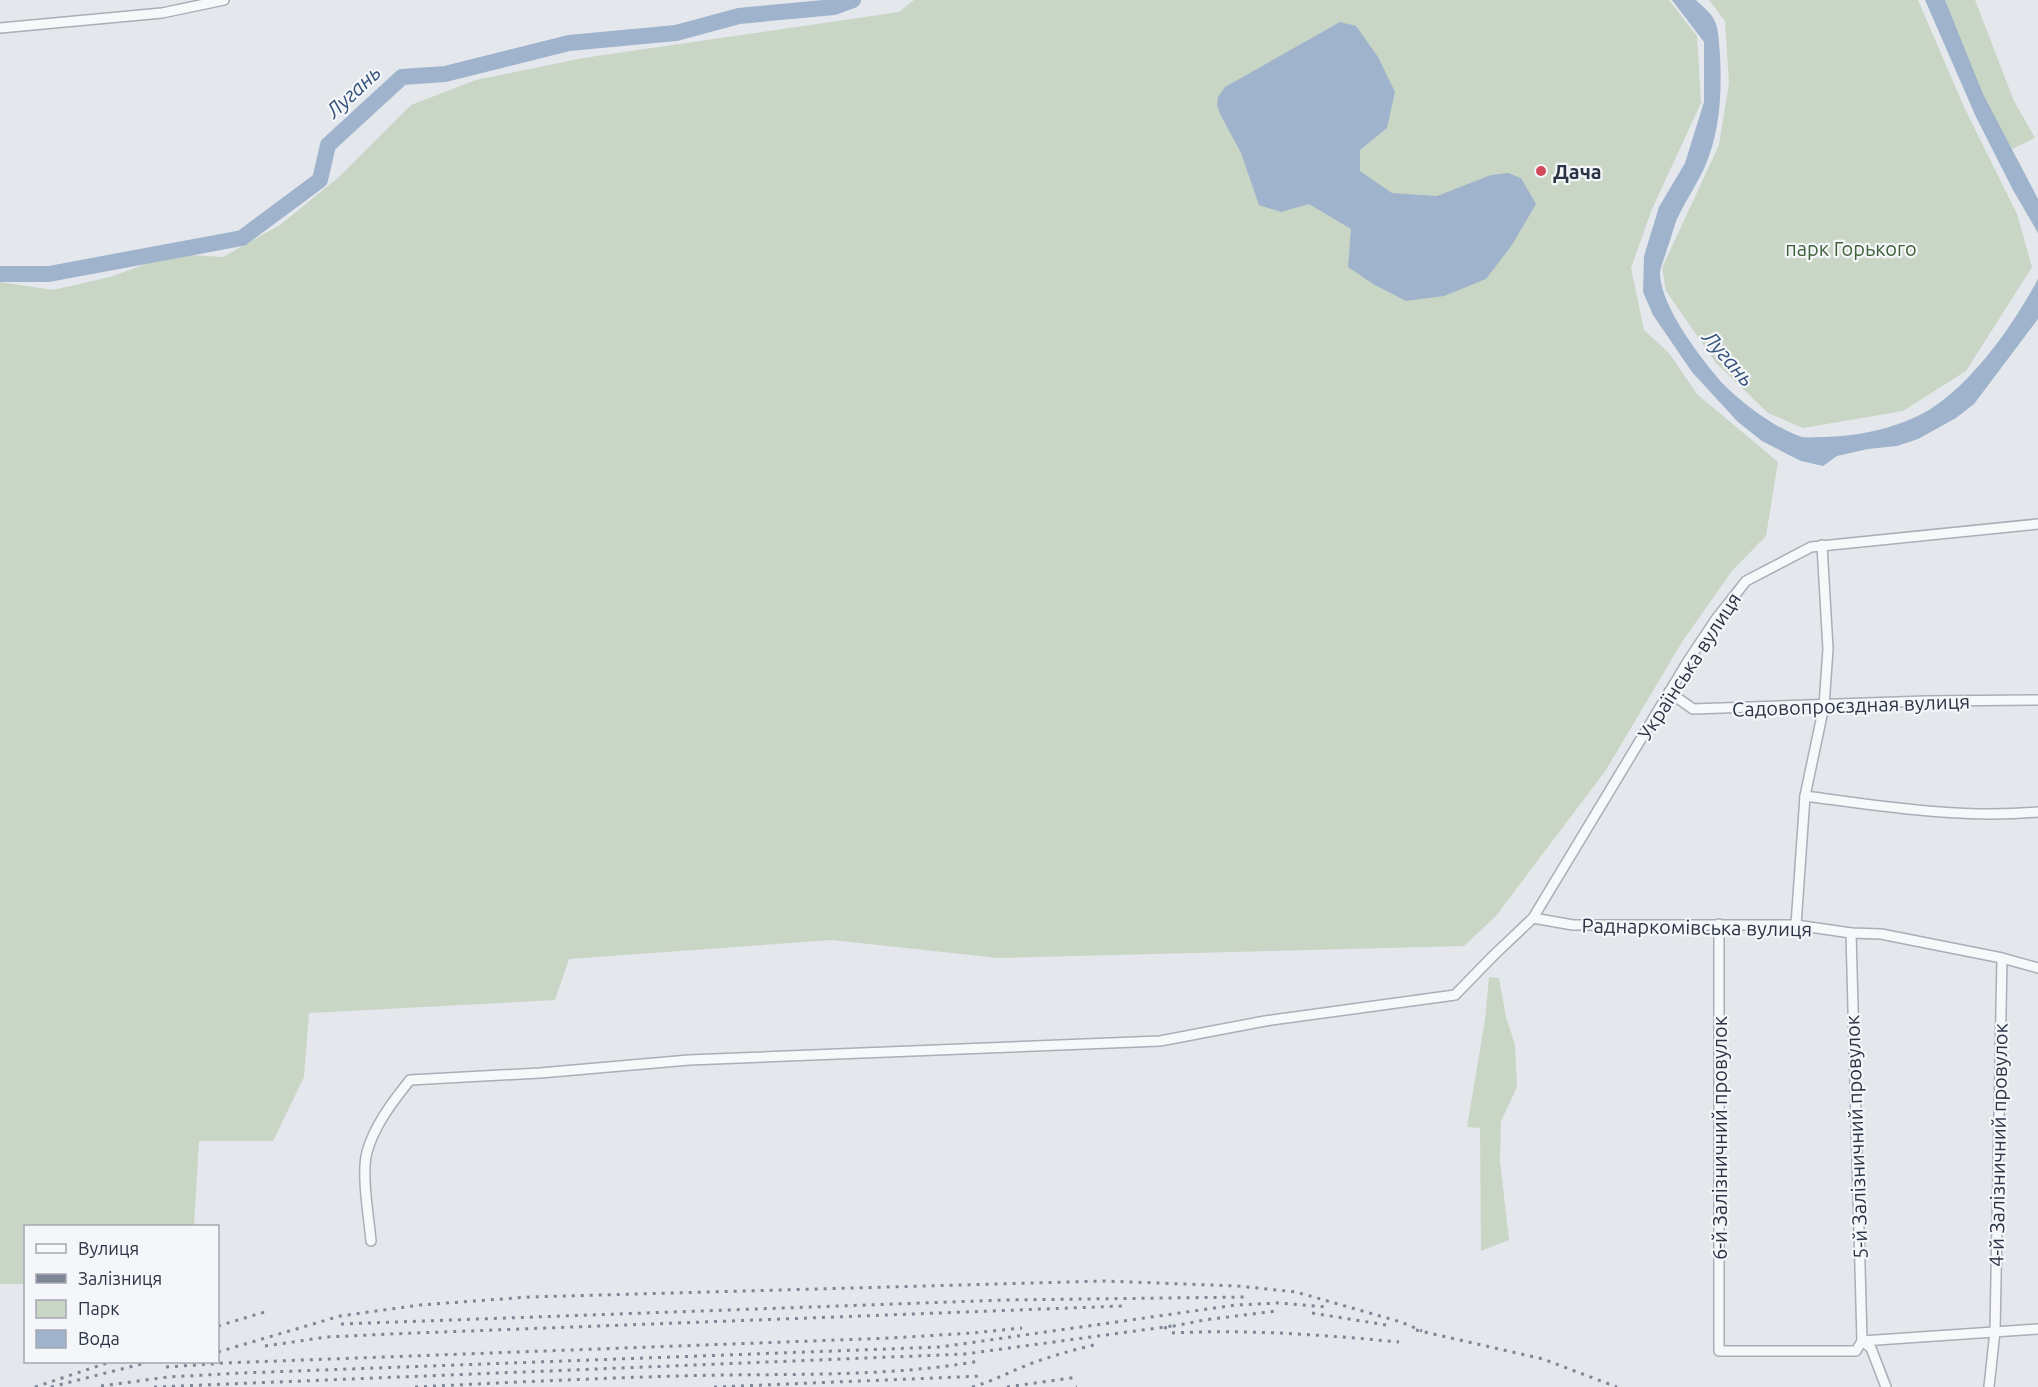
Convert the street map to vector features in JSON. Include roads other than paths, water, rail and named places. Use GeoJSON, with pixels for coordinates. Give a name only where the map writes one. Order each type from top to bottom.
{"type":"FeatureCollection","features":[{"type":"Feature","properties":{"kind":"street"},"geometry":{"type":"LineString","coordinates":[[0,28],[162,13],[224,0]]}},
{"type":"Feature","properties":{"kind":"street","name":"Українська вулиця"},"geometry":{"type":"LineString","coordinates":[[371,1241],[365,1170],[367,1152],[381,1122],[410,1080],[689,1060],[1160,1041],[1265,1021],[1455,995],[1533,918],[1716,619],[1746,581],[1811,546],[2038,524]]}},
{"type":"Feature","properties":{"kind":"street"},"geometry":{"type":"LineString","coordinates":[[1796,925],[1804,796],[1824,706],[1828,650],[1822,545]]}},
{"type":"Feature","properties":{"kind":"street","name":"Садовопроєздная вулиця"},"geometry":{"type":"LineString","coordinates":[[1670,692],[1693,709],[1926,701],[2038,700]]}},
{"type":"Feature","properties":{"kind":"street"},"geometry":{"type":"LineString","coordinates":[[1804,796],[1897,808],[1999,815],[2038,812]]}},
{"type":"Feature","properties":{"kind":"street","name":"Раднаркомівська вулиця"},"geometry":{"type":"LineString","coordinates":[[1533,918],[1573,926],[1796,925],[1851,933],[1881,934],[2002,958],[2038,968]]}},
{"type":"Feature","properties":{"kind":"street","name":"6-й Залізничний провулок"},"geometry":{"type":"LineString","coordinates":[[1719,924],[1719,1351],[1856,1351],[1862,1341]]}},
{"type":"Feature","properties":{"kind":"street","name":"5-й Залізничний провулок"},"geometry":{"type":"LineString","coordinates":[[1851,933],[1862,1341]]}},
{"type":"Feature","properties":{"kind":"street","name":"4-й Залізничний провулок"},"geometry":{"type":"LineString","coordinates":[[1989,1387],[1995,1331],[2002,958]]}},
{"type":"Feature","properties":{"kind":"street"},"geometry":{"type":"LineString","coordinates":[[1862,1341],[2038,1329]]}},
{"type":"Feature","properties":{"kind":"street"},"geometry":{"type":"LineString","coordinates":[[1862,1341],[1871,1348],[1886,1387]]}},
{"type":"Feature","properties":{"kind":"water"},"geometry":{"type":"Polygon","coordinates":[[[1672,0],[1696,0],[1710,14],[1717,28],[1720,55],[1719,114],[1713,143],[1703,171],[1677,219],[1660,272],[1662,288],[1667,301],[1691,343],[1724,385],[1756,412],[1780,427],[1802,437],[1865,433],[1905,422],[1929,410],[1961,384],[2005,333],[2038,279],[2038,319],[1974,404],[1956,418],[1918,439],[1897,446],[1868,449],[1837,456],[1823,466],[1801,461],[1762,441],[1738,422],[1692,372],[1653,315],[1643,292],[1644,256],[1659,207],[1685,163],[1704,102],[1704,42],[1672,0]]]}},
{"type":"Feature","properties":{"kind":"water"},"geometry":{"type":"Polygon","coordinates":[[[1925,0],[1945,0],[1983,94],[2038,199],[2038,233],[1976,117],[1925,0]]]}},
{"type":"Feature","properties":{"kind":"water"},"geometry":{"type":"Polygon","coordinates":[[[1340,22],[1356,26],[1378,57],[1395,92],[1387,128],[1360,150],[1360,171],[1392,193],[1437,196],[1491,175],[1508,173],[1521,178],[1536,204],[1512,245],[1486,279],[1444,296],[1406,301],[1373,284],[1348,267],[1351,229],[1309,204],[1281,212],[1259,205],[1241,153],[1220,114],[1217,104],[1218,97],[1225,87],[1340,22]]]}},
{"type":"Feature","properties":{"kind":"waterway","name":"Лугань"},"geometry":{"type":"LineString","coordinates":[[0,274],[49,274],[242,238],[320,180],[328,145],[402,77],[445,74],[569,43],[676,33],[739,16],[834,7],[853,0]]}},
{"type":"Feature","properties":{"kind":"railway"},"geometry":{"type":"LineString","coordinates":[[219,1352],[340,1316],[420,1305],[529,1297],[1104,1281],[1238,1286],[1296,1292],[1401,1322],[1422,1331]]}},
{"type":"Feature","properties":{"kind":"railway"},"geometry":{"type":"LineString","coordinates":[[341,1324],[1005,1300],[1247,1297]]}},
{"type":"Feature","properties":{"kind":"railway"},"geometry":{"type":"LineString","coordinates":[[101,1386],[168,1377],[242,1373],[940,1347],[1236,1305],[1278,1303],[1326,1307]]}},
{"type":"Feature","properties":{"kind":"railway"},"geometry":{"type":"LineString","coordinates":[[265,1346],[327,1337],[390,1334],[1122,1306]]}},
{"type":"Feature","properties":{"kind":"railway"},"geometry":{"type":"LineString","coordinates":[[219,1326],[268,1311]]}},
{"type":"Feature","properties":{"kind":"railway"},"geometry":{"type":"LineString","coordinates":[[1164,1328],[1204,1320],[1276,1311]]}},
{"type":"Feature","properties":{"kind":"railway"},"geometry":{"type":"LineString","coordinates":[[1312,1313],[1386,1325]]}},
{"type":"Feature","properties":{"kind":"railway"},"geometry":{"type":"LineString","coordinates":[[154,1387],[965,1354],[1172,1326]]}},
{"type":"Feature","properties":{"kind":"railway"},"geometry":{"type":"LineString","coordinates":[[166,1367],[891,1338],[1022,1328]]}},
{"type":"Feature","properties":{"kind":"railway"},"geometry":{"type":"LineString","coordinates":[[1416,1330],[1543,1359],[1617,1387]]}},
{"type":"Feature","properties":{"kind":"railway"},"geometry":{"type":"LineString","coordinates":[[1172,1333],[1257,1332],[1399,1342]]}},
{"type":"Feature","properties":{"kind":"railway"},"geometry":{"type":"LineString","coordinates":[[972,1387],[1042,1360],[1094,1345]]}},
{"type":"Feature","properties":{"kind":"railway"},"geometry":{"type":"LineString","coordinates":[[415,1387],[644,1377],[883,1372],[980,1361]]}},
{"type":"Feature","properties":{"kind":"railway"},"geometry":{"type":"LineString","coordinates":[[35,1387],[107,1363]]}},
{"type":"Feature","properties":{"kind":"railway"},"geometry":{"type":"LineString","coordinates":[[51,1387],[145,1363]]}},
{"type":"Feature","properties":{"kind":"railway"},"geometry":{"type":"LineString","coordinates":[[714,1387],[983,1376]]}},
{"type":"Feature","properties":{"kind":"railway"},"geometry":{"type":"LineString","coordinates":[[1007,1387],[1078,1377]]}},
{"type":"Feature","properties":{"kind":"place","name":"Дача"},"geometry":{"type":"Point","coordinates":[1541,171]}},
{"type":"Feature","properties":{"kind":"park label","name":"парк Горького"},"geometry":{"type":"Point","coordinates":[1851,248]}}]}
